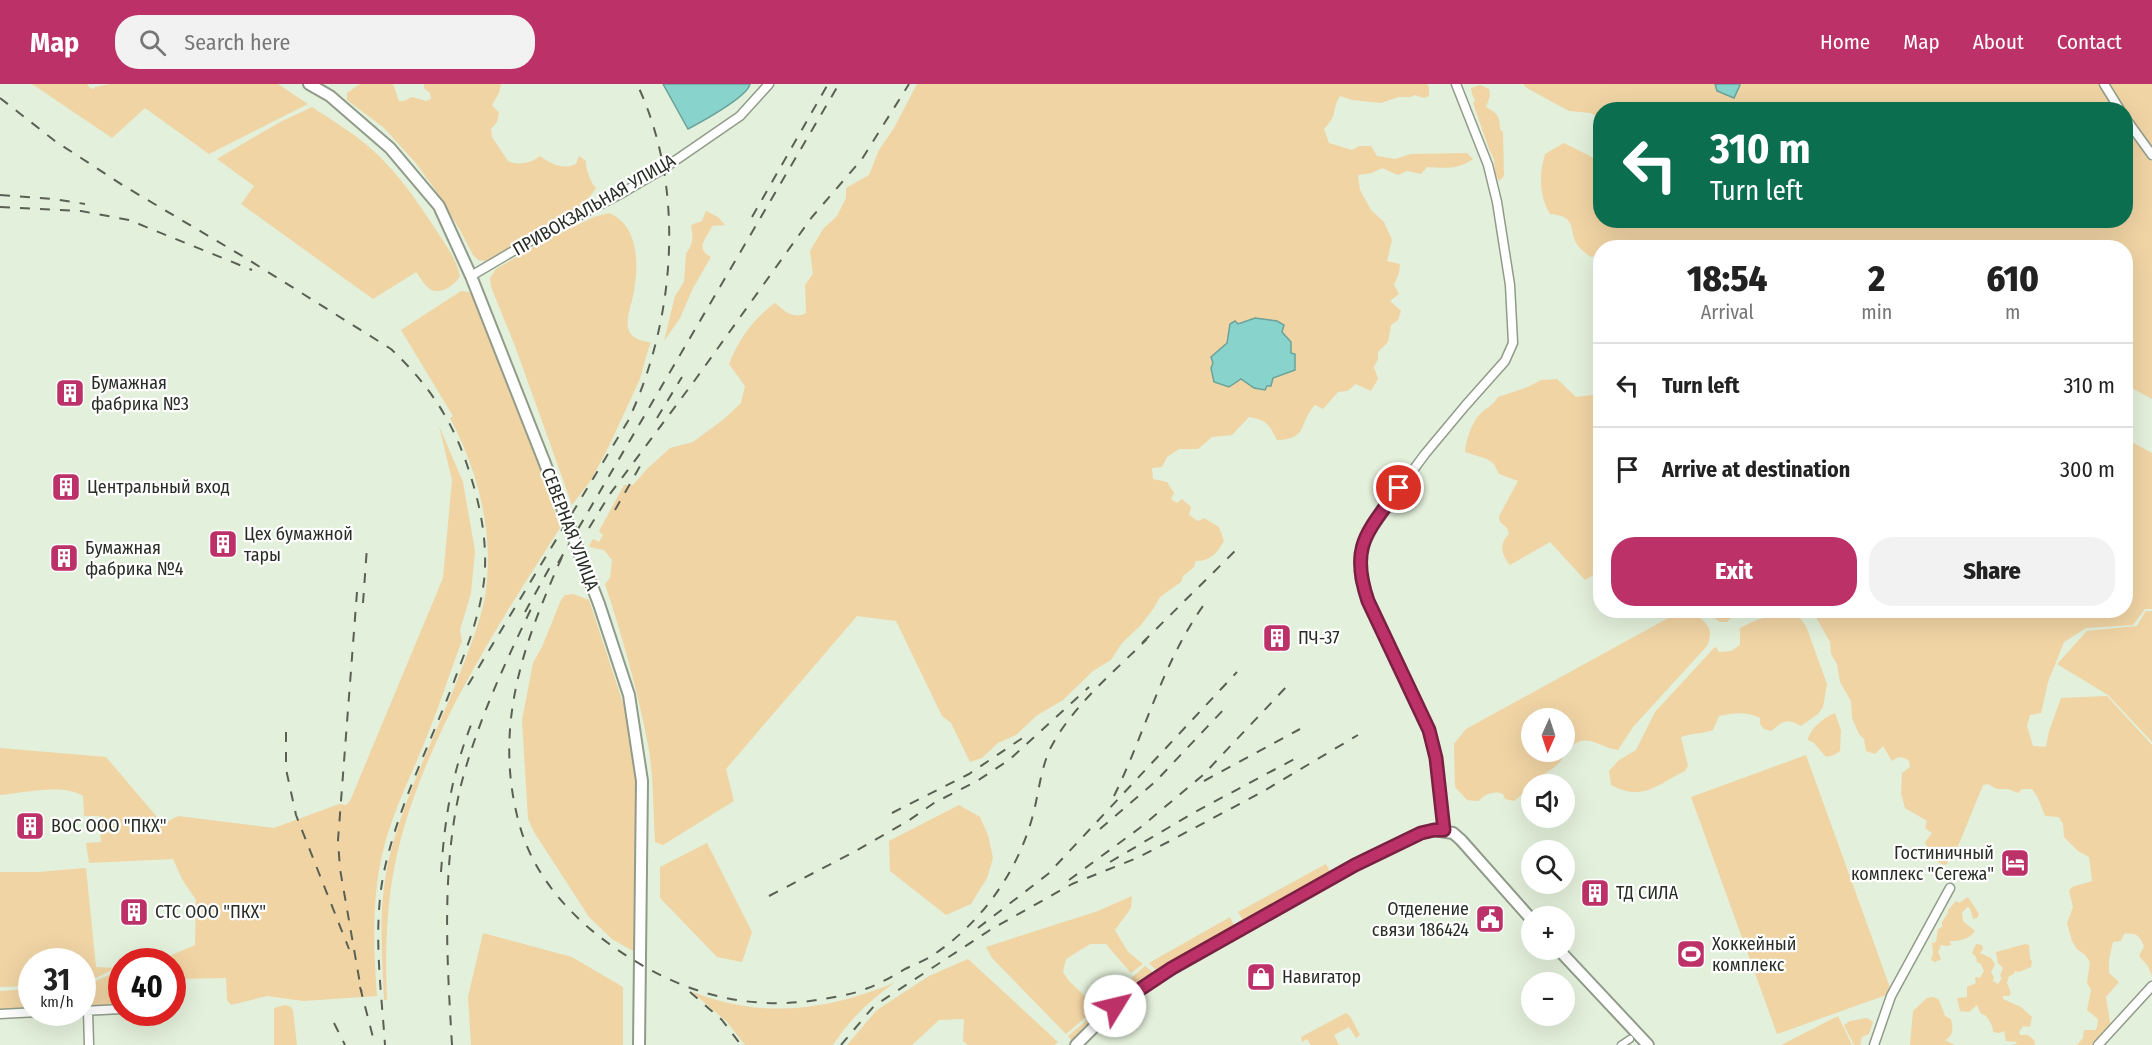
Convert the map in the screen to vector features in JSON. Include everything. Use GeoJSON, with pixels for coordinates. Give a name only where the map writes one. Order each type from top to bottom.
{"type":"FeatureCollection","features":[{"type":"Feature","properties":{"kind":"street","name":"СЕВЕРНАЯ УЛИЦА"},"geometry":{"type":"LineString","coordinates":[[309,84],[330,96],[390,148],[439,206],[471,276],[598,604],[629,695],[642,781],[639,1045]]}},
{"type":"Feature","properties":{"kind":"street","name":"ПРИВОКЗАЛЬНАЯ УЛИЦА"},"geometry":{"type":"LineString","coordinates":[[471,276],[663,169],[740,116],[769,84]]}},
{"type":"Feature","properties":{"kind":"street"},"geometry":{"type":"LineString","coordinates":[[1444,830],[1436,758],[1429,730],[1368,601],[1360,579],[1359,558],[1362,545],[1399,488],[1465,405],[1500,368],[1513,343],[1511,296],[1497,202],[1488,165],[1456,84]]}},
{"type":"Feature","properties":{"kind":"street"},"geometry":{"type":"LineString","coordinates":[[2104,84],[2115,102]]}},
{"type":"Feature","properties":{"kind":"street"},"geometry":{"type":"LineString","coordinates":[[2133,129],[2152,155]]}},
{"type":"Feature","properties":{"kind":"street"},"geometry":{"type":"LineString","coordinates":[[1076,1045],[1115,1006],[1164,972],[1355,865],[1421,833],[1444,830],[1453,833],[1521,908]]}},
{"type":"Feature","properties":{"kind":"street"},"geometry":{"type":"LineString","coordinates":[[1874,1045],[1891,996],[1950,888]]}},
{"type":"Feature","properties":{"kind":"street"},"geometry":{"type":"LineString","coordinates":[[1568,960],[1648,1045]]}},
{"type":"Feature","properties":{"kind":"street"},"geometry":{"type":"LineString","coordinates":[[2098,1045],[2152,986]]}},
{"type":"Feature","properties":{"kind":"street"},"geometry":{"type":"LineString","coordinates":[[0,1014],[18,1013]]}},
{"type":"Feature","properties":{"kind":"street"},"geometry":{"type":"LineString","coordinates":[[87,1026],[89,1045]]}},
{"type":"Feature","properties":{"kind":"street"},"geometry":{"type":"LineString","coordinates":[[1621,1045],[1630,1039]]}},
{"type":"Feature","properties":{"kind":"shaded area"},"geometry":{"type":"Polygon","coordinates":[[[32,84],[87,84],[94,89],[110,84],[278,84],[308,104],[209,154],[145,108],[112,138],[32,84]]]}},
{"type":"Feature","properties":{"kind":"shaded area"},"geometry":{"type":"Polygon","coordinates":[[[360,84],[393,84],[399,101],[412,97],[426,101],[431,99],[424,84],[501,84],[492,105],[499,113],[497,122],[491,129],[492,137],[508,161],[524,163],[540,156],[553,164],[571,166],[576,164],[579,156],[586,161],[586,167],[596,188],[576,210],[548,229],[491,262],[478,260],[434,188],[415,162],[383,127],[347,100],[347,93],[360,84]]]}},
{"type":"Feature","properties":{"kind":"shaded area"},"geometry":{"type":"Polygon","coordinates":[[[917,84],[1427,84],[1429,96],[1424,98],[1415,95],[1381,103],[1352,100],[1340,96],[1332,119],[1324,129],[1329,143],[1352,150],[1359,146],[1371,146],[1377,156],[1395,159],[1411,154],[1467,153],[1473,159],[1456,167],[1427,167],[1421,174],[1407,171],[1398,175],[1382,168],[1372,173],[1358,175],[1360,190],[1371,210],[1384,222],[1392,240],[1387,261],[1400,264],[1394,285],[1399,294],[1390,301],[1401,311],[1398,320],[1391,325],[1388,342],[1378,352],[1378,359],[1374,367],[1378,379],[1371,391],[1356,384],[1347,391],[1338,392],[1323,409],[1315,405],[1302,429],[1294,437],[1277,440],[1267,424],[1249,417],[1232,435],[1212,437],[1198,449],[1179,449],[1167,457],[1162,467],[1152,468],[1153,479],[1167,482],[1174,493],[1171,499],[1177,503],[1182,499],[1191,507],[1189,515],[1198,521],[1204,518],[1219,527],[1224,541],[1213,556],[1206,560],[1196,561],[1194,567],[1183,576],[1181,582],[1160,597],[1141,625],[1122,643],[1111,660],[1093,671],[1063,700],[1036,716],[1016,735],[998,743],[982,758],[970,762],[951,723],[942,716],[896,621],[857,616],[726,769],[734,801],[663,845],[655,842],[651,769],[644,725],[629,664],[605,584],[610,578],[612,560],[604,550],[589,546],[593,539],[599,542],[603,535],[599,531],[624,485],[633,485],[670,448],[693,442],[741,403],[745,386],[729,364],[737,346],[753,323],[775,303],[793,315],[806,313],[805,285],[813,274],[810,251],[823,229],[837,216],[846,198],[846,188],[869,175],[879,150],[894,128],[917,84]],[[1255,318],[1238,324],[1230,331],[1227,343],[1212,357],[1211,368],[1241,379],[1254,388],[1267,386],[1273,378],[1286,372],[1295,354],[1291,353],[1255,318]]]}},
{"type":"Feature","properties":{"kind":"shaded area"},"geometry":{"type":"Polygon","coordinates":[[[1524,84],[2100,84],[2111,102],[1593,102],[1593,114],[1569,111],[1525,87],[1524,84]]]}},
{"type":"Feature","properties":{"kind":"shaded area"},"geometry":{"type":"Polygon","coordinates":[[[2108,84],[2152,84],[2152,150],[2133,124],[2133,102],[2119,102],[2108,84]]]}},
{"type":"Feature","properties":{"kind":"shaded area"},"geometry":{"type":"Polygon","coordinates":[[[1480,85],[1489,89],[1490,96],[1486,107],[1497,115],[1500,129],[1503,132],[1504,176],[1499,181],[1495,174],[1494,159],[1473,103],[1475,100],[1471,88],[1480,85]]]}},
{"type":"Feature","properties":{"kind":"shaded area"},"geometry":{"type":"Polygon","coordinates":[[[312,107],[364,143],[402,182],[422,208],[453,257],[460,276],[454,283],[440,291],[431,290],[416,272],[373,299],[241,204],[254,186],[217,159],[280,122],[312,107]]]}},
{"type":"Feature","properties":{"kind":"shaded area"},"geometry":{"type":"Polygon","coordinates":[[[2133,136],[2152,162],[2152,399],[2133,389],[2133,240],[1593,240],[1593,256],[1591,257],[1576,242],[1569,222],[1559,215],[1550,214],[1544,200],[1541,185],[1545,154],[1564,143],[1593,158],[1593,228],[2133,228],[2133,136]]]}},
{"type":"Feature","properties":{"kind":"shaded area"},"geometry":{"type":"Polygon","coordinates":[[[706,211],[718,217],[725,225],[712,226],[705,239],[703,250],[711,257],[693,288],[680,318],[664,341],[675,296],[684,282],[686,253],[692,240],[691,225],[702,221],[706,211]]]}},
{"type":"Feature","properties":{"kind":"shaded area"},"geometry":{"type":"Polygon","coordinates":[[[609,213],[627,227],[635,248],[636,273],[628,329],[634,337],[651,343],[640,379],[609,446],[591,480],[572,505],[515,346],[491,287],[490,278],[496,269],[542,242],[594,217],[609,213]]]}},
{"type":"Feature","properties":{"kind":"shaded area"},"geometry":{"type":"Polygon","coordinates":[[[461,291],[469,292],[474,297],[540,459],[539,464],[560,528],[461,691],[439,735],[421,779],[405,824],[391,885],[387,934],[387,1000],[384,1000],[382,911],[389,859],[413,786],[474,636],[486,591],[487,538],[474,476],[450,418],[453,416],[401,330],[461,291]]]}},
{"type":"Feature","properties":{"kind":"shaded area"},"geometry":{"type":"Polygon","coordinates":[[[1557,379],[1576,397],[1593,395],[1593,575],[1585,580],[1550,542],[1510,565],[1502,549],[1509,534],[1507,528],[1500,522],[1499,516],[1518,481],[1499,474],[1494,464],[1487,459],[1465,452],[1474,422],[1480,414],[1498,397],[1541,380],[1557,379]]]}},
{"type":"Feature","properties":{"kind":"shaded area"},"geometry":{"type":"Polygon","coordinates":[[[439,426],[463,482],[475,551],[471,593],[460,630],[462,641],[433,720],[397,807],[382,853],[375,914],[377,996],[303,1001],[267,996],[231,1005],[227,1000],[226,978],[186,979],[186,949],[195,945],[196,900],[182,879],[173,859],[89,863],[86,843],[101,842],[99,816],[84,816],[83,796],[75,792],[54,789],[0,795],[0,748],[106,757],[163,824],[178,816],[274,828],[339,804],[346,805],[350,801],[443,578],[452,480],[439,426]]]}},
{"type":"Feature","properties":{"kind":"shaded area"},"geometry":{"type":"Polygon","coordinates":[[[2133,443],[2152,453],[2152,609],[2145,609],[2133,625],[2086,628],[2064,642],[2048,682],[2041,713],[2030,715],[2027,726],[2033,746],[2046,747],[2049,731],[2061,698],[2107,696],[2152,745],[2152,976],[2148,966],[2139,956],[2144,946],[2139,937],[2135,934],[2124,934],[2121,941],[2113,942],[2109,973],[2119,982],[2106,997],[2111,1028],[2094,1045],[2077,1045],[2083,1038],[2084,1030],[2097,1028],[2098,1019],[2087,1010],[2091,990],[2087,983],[2090,962],[2072,941],[2067,923],[2073,907],[2069,891],[2072,887],[2092,881],[2089,857],[2078,851],[2064,837],[2063,824],[2059,817],[2045,816],[2032,789],[2022,789],[2018,793],[2008,789],[1997,789],[1988,784],[1983,785],[1956,851],[1947,864],[1944,865],[1932,859],[1925,842],[1932,833],[1925,828],[1927,821],[1905,808],[1901,793],[1902,773],[1910,767],[1909,761],[1901,757],[1892,761],[1883,746],[1875,754],[1866,751],[1864,739],[1859,734],[1852,718],[1851,701],[1840,682],[1837,664],[1831,654],[1830,642],[1817,619],[2133,618],[2133,443]]]}},
{"type":"Feature","properties":{"kind":"shaded area"},"geometry":{"type":"Polygon","coordinates":[[[573,594],[589,600],[623,703],[633,748],[638,787],[638,954],[612,939],[589,917],[528,819],[522,720],[533,663],[561,600],[565,595],[573,594]]]}},
{"type":"Feature","properties":{"kind":"shaded area"},"geometry":{"type":"Polygon","coordinates":[[[2146,611],[2152,611],[2152,742],[2108,695],[2057,664],[2087,631],[2137,626],[2146,611]]]}},
{"type":"Feature","properties":{"kind":"shaded area"},"geometry":{"type":"Polygon","coordinates":[[[1668,618],[1700,618],[1710,630],[1707,646],[1633,727],[1618,750],[1587,741],[1575,744],[1575,708],[1521,708],[1521,762],[1559,762],[1558,764],[1544,774],[1521,774],[1521,795],[1514,801],[1505,799],[1503,794],[1496,792],[1486,795],[1479,801],[1467,800],[1455,787],[1454,744],[1466,729],[1668,618]]]}},
{"type":"Feature","properties":{"kind":"shaded area"},"geometry":{"type":"Polygon","coordinates":[[[1715,618],[1731,618],[1727,622],[1720,622],[1715,618]]]}},
{"type":"Feature","properties":{"kind":"shaded area"},"geometry":{"type":"Polygon","coordinates":[[[1764,618],[1800,618],[1806,626],[1827,684],[1823,707],[1818,714],[1801,726],[1788,721],[1771,731],[1764,729],[1760,724],[1760,718],[1749,714],[1719,716],[1713,730],[1681,737],[1688,766],[1685,771],[1641,792],[1622,790],[1611,785],[1609,771],[1619,760],[1636,750],[1655,712],[1713,649],[1716,647],[1719,652],[1731,651],[1740,645],[1740,628],[1764,618]]]}},
{"type":"Feature","properties":{"kind":"shaded area"},"geometry":{"type":"Polygon","coordinates":[[[1835,713],[1841,730],[1840,751],[1826,757],[1814,743],[1808,740],[1818,724],[1835,713]]]}},
{"type":"Feature","properties":{"kind":"shaded area"},"geometry":{"type":"Polygon","coordinates":[[[1806,755],[1892,993],[1777,1034],[1691,797],[1806,755]]]}},
{"type":"Feature","properties":{"kind":"shaded area"},"geometry":{"type":"Polygon","coordinates":[[[959,805],[980,817],[988,835],[993,858],[987,878],[971,904],[946,915],[890,871],[889,841],[959,805]]]}},
{"type":"Feature","properties":{"kind":"shaded area"},"geometry":{"type":"Polygon","coordinates":[[[707,843],[752,932],[742,962],[717,957],[660,898],[660,867],[707,843]]]}},
{"type":"Feature","properties":{"kind":"shaded area"},"geometry":{"type":"Polygon","coordinates":[[[1326,864],[1333,877],[1245,924],[1238,912],[1326,864]]]}},
{"type":"Feature","properties":{"kind":"shaded area"},"geometry":{"type":"Polygon","coordinates":[[[86,868],[94,948],[18,948],[18,986],[0,987],[0,872],[86,868]]]}},
{"type":"Feature","properties":{"kind":"shaded area"},"geometry":{"type":"Polygon","coordinates":[[[1132,896],[1131,908],[1115,930],[1128,952],[1143,964],[1131,973],[1106,944],[1090,944],[1066,959],[1063,972],[1095,1006],[1066,1034],[992,958],[986,947],[1098,911],[1132,896]]]}},
{"type":"Feature","properties":{"kind":"shaded area"},"geometry":{"type":"Polygon","coordinates":[[[1968,897],[1979,914],[1973,919],[1970,908],[1967,907],[1962,913],[1963,921],[1975,931],[1964,939],[1950,941],[1951,945],[1941,945],[1938,952],[1941,959],[1935,962],[1931,960],[1932,943],[1936,942],[1938,929],[1942,927],[1948,910],[1956,901],[1959,903],[1968,897]]]}},
{"type":"Feature","properties":{"kind":"shaded area"},"geometry":{"type":"Polygon","coordinates":[[[1230,917],[1235,927],[1158,972],[1149,963],[1230,917]]]}},
{"type":"Feature","properties":{"kind":"shaded area"},"geometry":{"type":"Polygon","coordinates":[[[483,933],[572,957],[623,987],[623,1045],[471,1045],[468,997],[483,933]]]}},
{"type":"Feature","properties":{"kind":"shaded area"},"geometry":{"type":"Polygon","coordinates":[[[1976,944],[1982,945],[1983,949],[1980,953],[1991,958],[1995,964],[1991,972],[1994,977],[1993,981],[1998,984],[2002,978],[2000,976],[2003,968],[1998,963],[1996,952],[2025,944],[2029,945],[2031,967],[2019,972],[2015,971],[2009,976],[2007,983],[2011,993],[2009,996],[2003,996],[2003,999],[2021,1007],[2032,1017],[2030,1027],[2023,1026],[2019,1032],[2020,1035],[2028,1035],[2034,1040],[2035,1045],[2010,1045],[2017,1042],[2006,1041],[2004,1031],[1993,1032],[1989,1020],[1981,1014],[1977,1005],[1969,1012],[1960,1011],[1957,998],[1967,997],[1967,987],[1976,983],[1976,977],[1980,978],[1984,971],[1972,953],[1976,944]]]}},
{"type":"Feature","properties":{"kind":"shaded area"},"geometry":{"type":"Polygon","coordinates":[[[968,959],[1058,1042],[1054,1045],[968,1045],[963,1041],[964,1019],[939,1020],[912,1045],[847,1045],[877,1010],[929,976],[968,959]]]}},
{"type":"Feature","properties":{"kind":"shaded area"},"geometry":{"type":"Polygon","coordinates":[[[1145,966],[1155,974],[1115,1000],[1113,994],[1145,966]]]}},
{"type":"Feature","properties":{"kind":"shaded area"},"geometry":{"type":"Polygon","coordinates":[[[96,967],[108,968],[108,972],[96,978],[96,967]]]}},
{"type":"Feature","properties":{"kind":"shaded area"},"geometry":{"type":"Polygon","coordinates":[[[108,975],[108,1006],[96,1007],[96,981],[108,975]]]}},
{"type":"Feature","properties":{"kind":"shaded area"},"geometry":{"type":"Polygon","coordinates":[[[894,983],[860,1011],[833,1045],[745,1045],[727,1022],[692,992],[718,1001],[744,1006],[794,1008],[843,1000],[894,983]]]}},
{"type":"Feature","properties":{"kind":"shaded area"},"geometry":{"type":"Polygon","coordinates":[[[18,990],[18,1009],[0,1010],[0,991],[18,990]]]}},
{"type":"Feature","properties":{"kind":"shaded area"},"geometry":{"type":"Polygon","coordinates":[[[1934,997],[1939,1000],[1945,1016],[1951,1019],[1952,1031],[1945,1040],[1955,1045],[1910,1045],[1913,1011],[1927,998],[1934,997]]]}},
{"type":"Feature","properties":{"kind":"shaded area"},"geometry":{"type":"Polygon","coordinates":[[[285,1005],[291,1007],[293,1011],[297,1045],[274,1045],[274,1008],[285,1005]]]}},
{"type":"Feature","properties":{"kind":"shaded area"},"geometry":{"type":"Polygon","coordinates":[[[1346,1013],[1360,1035],[1356,1038],[1349,1027],[1334,1035],[1339,1045],[1311,1045],[1307,1039],[1302,1042],[1301,1037],[1346,1013]]]}},
{"type":"Feature","properties":{"kind":"shaded area"},"geometry":{"type":"Polygon","coordinates":[[[1838,1016],[1852,1045],[1781,1045],[1783,1044],[1838,1016]]]}},
{"type":"Feature","properties":{"kind":"shaded area"},"geometry":{"type":"Polygon","coordinates":[[[1091,1017],[1098,1025],[1075,1045],[1068,1036],[1091,1017]]]}},
{"type":"Feature","properties":{"kind":"shaded area"},"geometry":{"type":"Polygon","coordinates":[[[1867,1018],[1873,1022],[1869,1034],[1862,1037],[1860,1045],[1854,1045],[1844,1025],[1850,1021],[1867,1018]]]}},
{"type":"Feature","properties":{"kind":"water"},"geometry":{"type":"Polygon","coordinates":[[[663,84],[750,84],[741,96],[688,129],[663,84]]]}},
{"type":"Feature","properties":{"kind":"water"},"geometry":{"type":"Polygon","coordinates":[[[1715,84],[1740,85],[1734,98],[1717,91],[1715,84]]]}},
{"type":"Feature","properties":{"kind":"water"},"geometry":{"type":"Polygon","coordinates":[[[1255,318],[1277,321],[1284,325],[1282,332],[1291,342],[1291,353],[1295,354],[1295,370],[1273,378],[1271,386],[1267,386],[1265,390],[1254,388],[1241,379],[1229,387],[1214,382],[1211,357],[1227,343],[1230,324],[1235,321],[1238,324],[1255,318]]]}},
{"type":"Feature","properties":{"kind":"railway"},"geometry":{"type":"LineString","coordinates":[[468,685],[628,421],[657,340],[665,297],[669,253],[668,209],[663,166],[653,124],[637,84]]}},
{"type":"Feature","properties":{"kind":"railway"},"geometry":{"type":"LineString","coordinates":[[752,217],[828,84]]}},
{"type":"Feature","properties":{"kind":"railway"},"geometry":{"type":"LineString","coordinates":[[558,563],[839,84]]}},
{"type":"Feature","properties":{"kind":"railway"},"geometry":{"type":"LineString","coordinates":[[589,528],[610,494],[812,217],[862,159],[909,84]]}},
{"type":"Feature","properties":{"kind":"railway"},"geometry":{"type":"LineString","coordinates":[[0,98],[55,141],[124,186],[244,257],[391,349],[429,391],[448,421],[464,455],[483,527],[484,581],[471,636],[402,811],[382,882],[378,952],[385,1045]]}},
{"type":"Feature","properties":{"kind":"railway"},"geometry":{"type":"LineString","coordinates":[[0,195],[85,204]]}},
{"type":"Feature","properties":{"kind":"railway"},"geometry":{"type":"LineString","coordinates":[[0,207],[81,211],[129,220],[252,270]]}},
{"type":"Feature","properties":{"kind":"railway"},"geometry":{"type":"LineString","coordinates":[[657,418],[682,377]]}},
{"type":"Feature","properties":{"kind":"railway"},"geometry":{"type":"LineString","coordinates":[[615,510],[643,461]]}},
{"type":"Feature","properties":{"kind":"railway"},"geometry":{"type":"LineString","coordinates":[[363,603],[367,547]]}},
{"type":"Feature","properties":{"kind":"railway"},"geometry":{"type":"LineString","coordinates":[[1142,643],[1235,551]]}},
{"type":"Feature","properties":{"kind":"railway"},"geometry":{"type":"LineString","coordinates":[[562,557],[524,654],[511,720],[509,753],[512,788],[525,841],[533,859],[553,891],[579,919],[608,943],[656,973],[681,984],[707,993],[760,1003],[788,1003],[843,996],[878,984],[929,958],[970,925],[998,891],[1020,853],[1034,811],[1044,764],[1059,733],[1081,704],[1147,639]]}},
{"type":"Feature","properties":{"kind":"railway"},"geometry":{"type":"LineString","coordinates":[[525,612],[550,567]]}},
{"type":"Feature","properties":{"kind":"railway"},"geometry":{"type":"LineString","coordinates":[[357,592],[338,840],[340,869],[362,995]]}},
{"type":"Feature","properties":{"kind":"railway"},"geometry":{"type":"LineString","coordinates":[[1114,796],[1176,651],[1203,606]]}},
{"type":"Feature","properties":{"kind":"railway"},"geometry":{"type":"LineString","coordinates":[[452,1045],[447,915],[450,849],[455,817],[467,762],[483,717],[501,672],[532,607]]}},
{"type":"Feature","properties":{"kind":"railway"},"geometry":{"type":"LineString","coordinates":[[978,928],[1048,874],[1237,672]]}},
{"type":"Feature","properties":{"kind":"railway"},"geometry":{"type":"LineString","coordinates":[[1069,880],[1141,827],[1203,775],[1290,683]]}},
{"type":"Feature","properties":{"kind":"railway"},"geometry":{"type":"LineString","coordinates":[[769,896],[852,853],[908,821],[934,803],[977,781],[1009,760],[1089,687]]}},
{"type":"Feature","properties":{"kind":"railway"},"geometry":{"type":"LineString","coordinates":[[1100,829],[1156,781],[1226,707]]}},
{"type":"Feature","properties":{"kind":"railway"},"geometry":{"type":"LineString","coordinates":[[441,872],[451,794],[473,720]]}},
{"type":"Feature","properties":{"kind":"railway"},"geometry":{"type":"LineString","coordinates":[[1204,781],[1300,729]]}},
{"type":"Feature","properties":{"kind":"railway"},"geometry":{"type":"LineString","coordinates":[[286,732],[286,769],[296,815],[349,949]]}},
{"type":"Feature","properties":{"kind":"railway"},"geometry":{"type":"LineString","coordinates":[[892,813],[969,774],[1027,735]]}},
{"type":"Feature","properties":{"kind":"railway"},"geometry":{"type":"LineString","coordinates":[[841,1045],[874,1006],[990,930],[1072,884],[1137,858],[1168,842],[1262,792],[1358,735]]}},
{"type":"Feature","properties":{"kind":"railway"},"geometry":{"type":"LineString","coordinates":[[1110,862],[1195,812],[1300,756]]}},
{"type":"Feature","properties":{"kind":"railway"},"geometry":{"type":"LineString","coordinates":[[360,987],[375,1045]]}},
{"type":"Feature","properties":{"kind":"railway"},"geometry":{"type":"LineString","coordinates":[[690,992],[722,1020],[741,1045]]}},
{"type":"Feature","properties":{"kind":"railway"},"geometry":{"type":"LineString","coordinates":[[334,1023],[345,1045]]}},
{"type":"Feature","properties":{"kind":"place","name":"Бумажная фабрика №3"},"geometry":{"type":"Point","coordinates":[70,393]}},
{"type":"Feature","properties":{"kind":"place","name":"Центральный вход"},"geometry":{"type":"Point","coordinates":[66,487]}},
{"type":"Feature","properties":{"kind":"place","name":"Цех бумажной тары"},"geometry":{"type":"Point","coordinates":[223,544]}},
{"type":"Feature","properties":{"kind":"place","name":"Бумажная фабрика №4"},"geometry":{"type":"Point","coordinates":[64,558]}},
{"type":"Feature","properties":{"kind":"place","name":"ПЧ-37"},"geometry":{"type":"Point","coordinates":[1277,638]}},
{"type":"Feature","properties":{"kind":"place","name":"ВОС ООО \"ПКХ\""},"geometry":{"type":"Point","coordinates":[30,826]}},
{"type":"Feature","properties":{"kind":"place","name":"Гостиничный комплекс \"Сегежа\""},"geometry":{"type":"Point","coordinates":[2015,863]}},
{"type":"Feature","properties":{"kind":"place","name":"ТД СИЛА"},"geometry":{"type":"Point","coordinates":[1595,893]}},
{"type":"Feature","properties":{"kind":"place","name":"СТС ООО \"ПКХ\""},"geometry":{"type":"Point","coordinates":[134,912]}},
{"type":"Feature","properties":{"kind":"place","name":"Отделение связи 186424"},"geometry":{"type":"Point","coordinates":[1490,919]}},
{"type":"Feature","properties":{"kind":"place","name":"Хоккейный комплекс"},"geometry":{"type":"Point","coordinates":[1691,954]}},
{"type":"Feature","properties":{"kind":"place","name":"Навигатор"},"geometry":{"type":"Point","coordinates":[1261,977]}},
{"type":"Feature","properties":{"kind":"route"},"geometry":{"type":"LineString","coordinates":[[1115,1006],[1154,979],[1226,936],[1355,865],[1421,833],[1444,830],[1436,758],[1429,730],[1368,601],[1360,579],[1359,558],[1362,545],[1399,488]]}}]}
